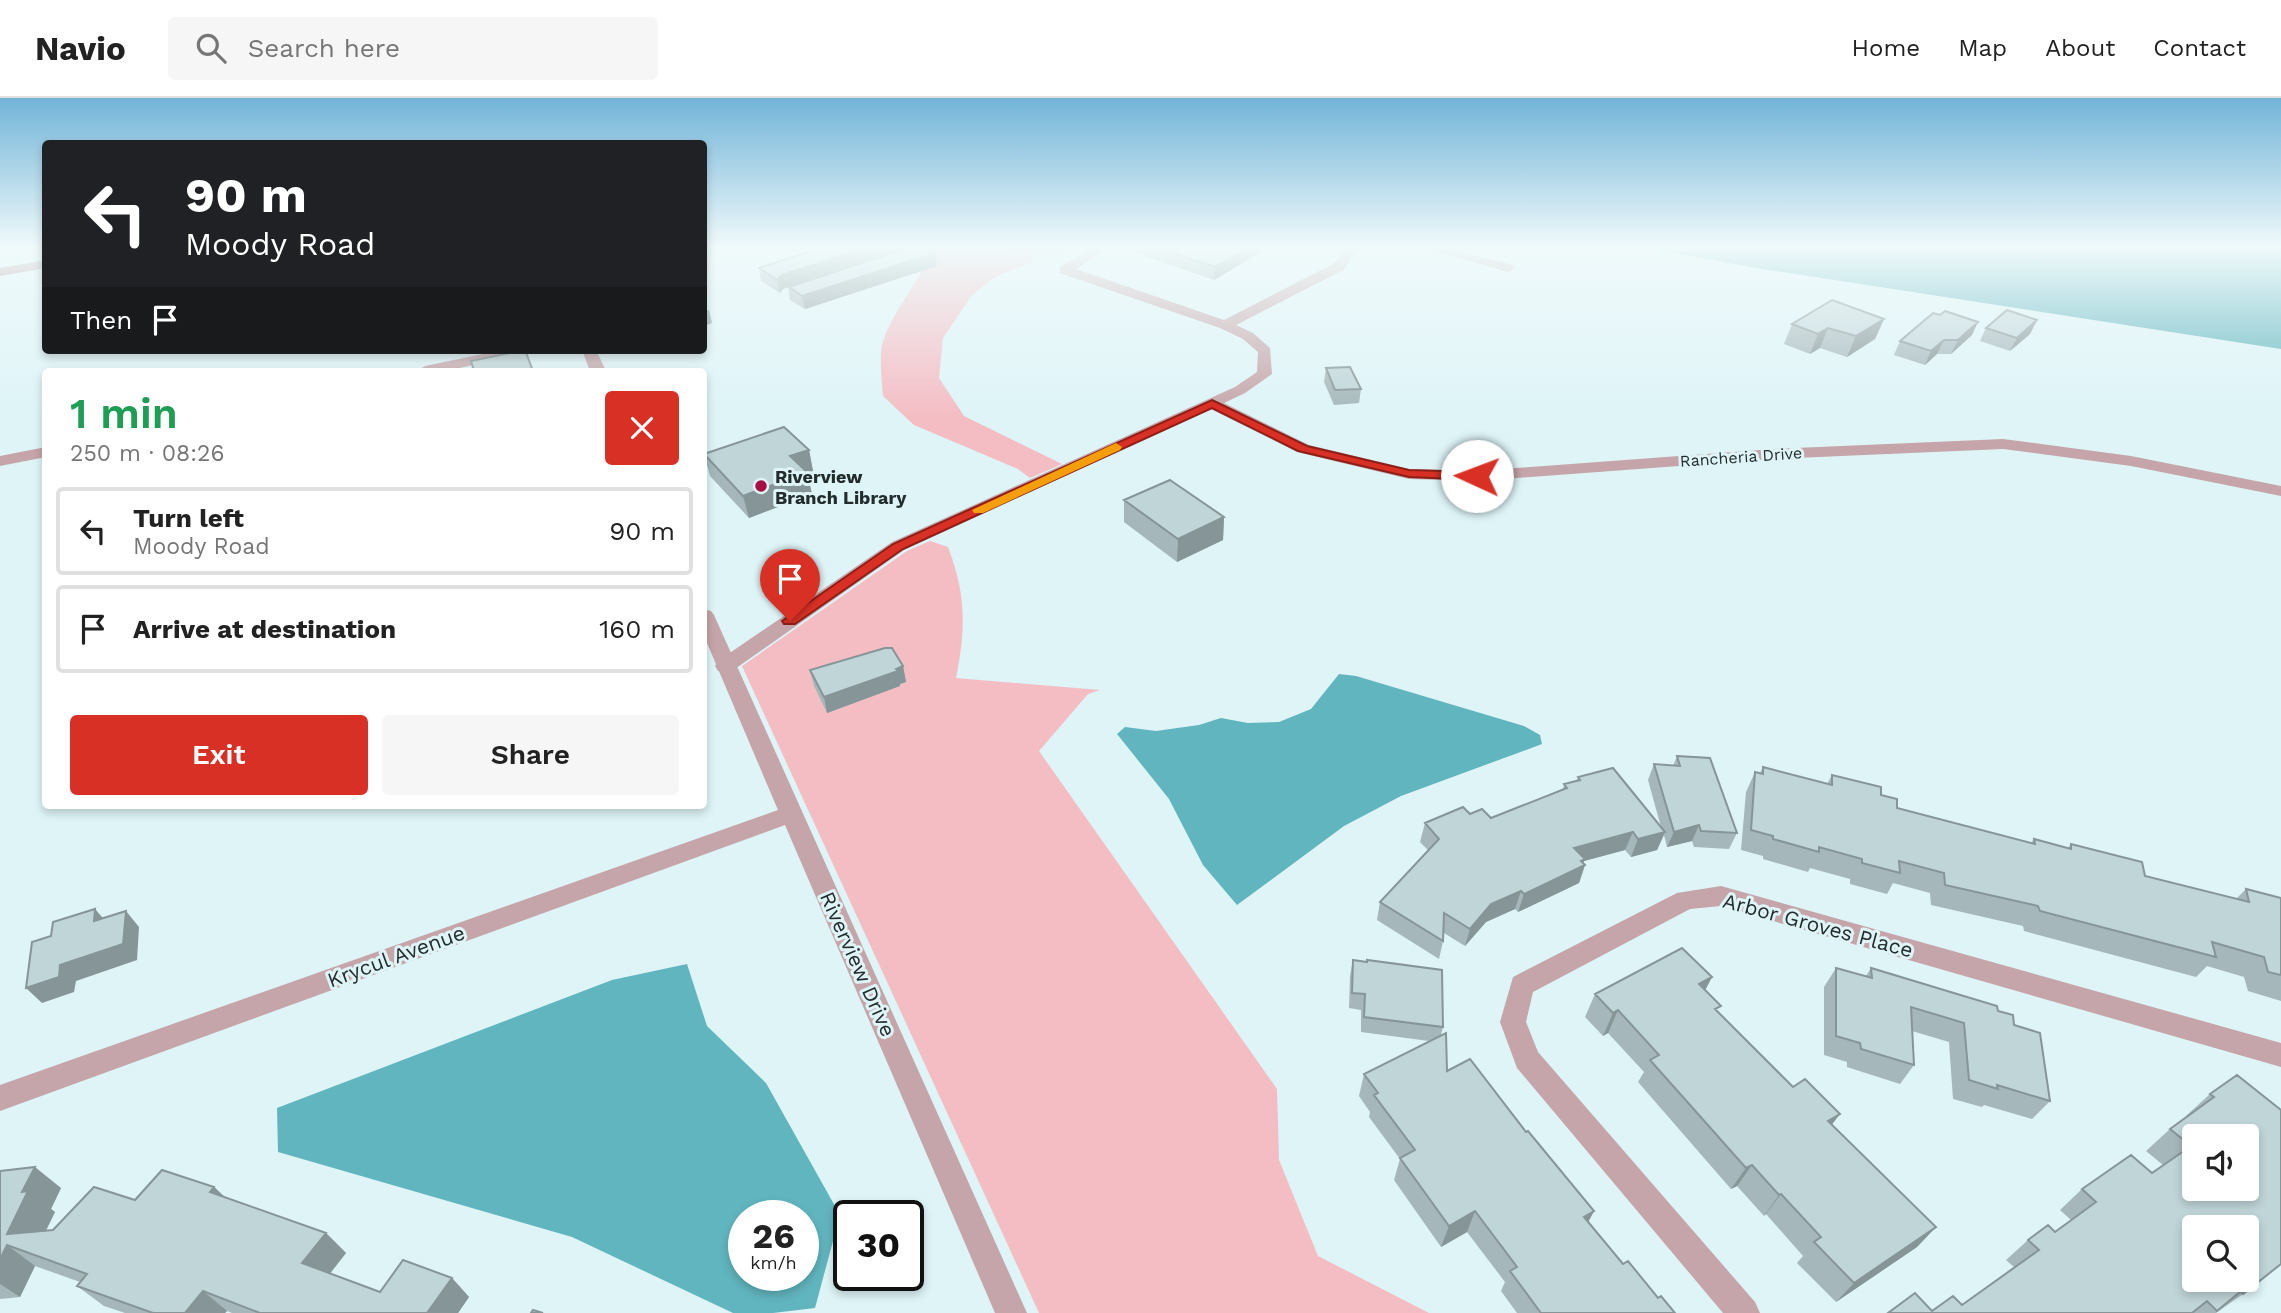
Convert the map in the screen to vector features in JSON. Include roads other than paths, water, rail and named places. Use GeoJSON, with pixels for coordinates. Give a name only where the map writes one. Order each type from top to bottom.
{"type":"FeatureCollection","features":[{"type":"Feature","properties":{"kind":"street"},"geometry":{"type":"LineString","coordinates":[[724,666],[898,547],[1240,390],[1264,374],[1265,351],[1248,336],[1226,325],[1161,303]]}},
{"type":"Feature","properties":{"kind":"street"},"geometry":{"type":"LineString","coordinates":[[1226,325],[1272,303]]}},
{"type":"Feature","properties":{"kind":"street"},"geometry":{"type":"LineString","coordinates":[[439,368],[504,354]]}},
{"type":"Feature","properties":{"kind":"street","name":"Rancheria Drive"},"geometry":{"type":"LineString","coordinates":[[1212,403],[1303,449],[1409,474],[1477,476],[1773,454],[2003,444],[2130,461],[2281,491]]}},
{"type":"Feature","properties":{"kind":"street"},"geometry":{"type":"LineString","coordinates":[[0,461],[42,453]]}},
{"type":"Feature","properties":{"kind":"street","name":"Riverview Drive"},"geometry":{"type":"LineString","coordinates":[[707,623],[1011,1313]]}},
{"type":"Feature","properties":{"kind":"street","name":"Krycul Avenue"},"geometry":{"type":"LineString","coordinates":[[0,1098],[791,814]]}},
{"type":"Feature","properties":{"kind":"street","name":"Arbor Groves Place"},"geometry":{"type":"LineString","coordinates":[[1744,1313],[1527,1059],[1513,1022],[1522,985],[1686,900],[1721,896],[2281,1055]]}},
{"type":"Feature","properties":{"kind":"water"},"geometry":{"type":"Polygon","coordinates":[[[1981,303],[2281,303],[2281,349],[1981,303]]]}},
{"type":"Feature","properties":{"kind":"water"},"geometry":{"type":"Polygon","coordinates":[[[1339,674],[1356,676],[1524,726],[1540,735],[1542,744],[1401,796],[1344,826],[1237,905],[1203,865],[1169,799],[1117,734],[1125,727],[1156,731],[1199,725],[1221,718],[1248,723],[1279,722],[1311,709],[1339,674]]]}},
{"type":"Feature","properties":{"kind":"water"},"geometry":{"type":"Polygon","coordinates":[[[687,964],[707,1026],[766,1083],[833,1203],[833,1241],[815,1308],[773,1313],[733,1313],[572,1237],[278,1152],[277,1108],[612,980],[687,964]]]}},
{"type":"Feature","properties":{"kind":"place","name":"Riverview Branch Library"},"geometry":{"type":"Point","coordinates":[761,486]}}]}
